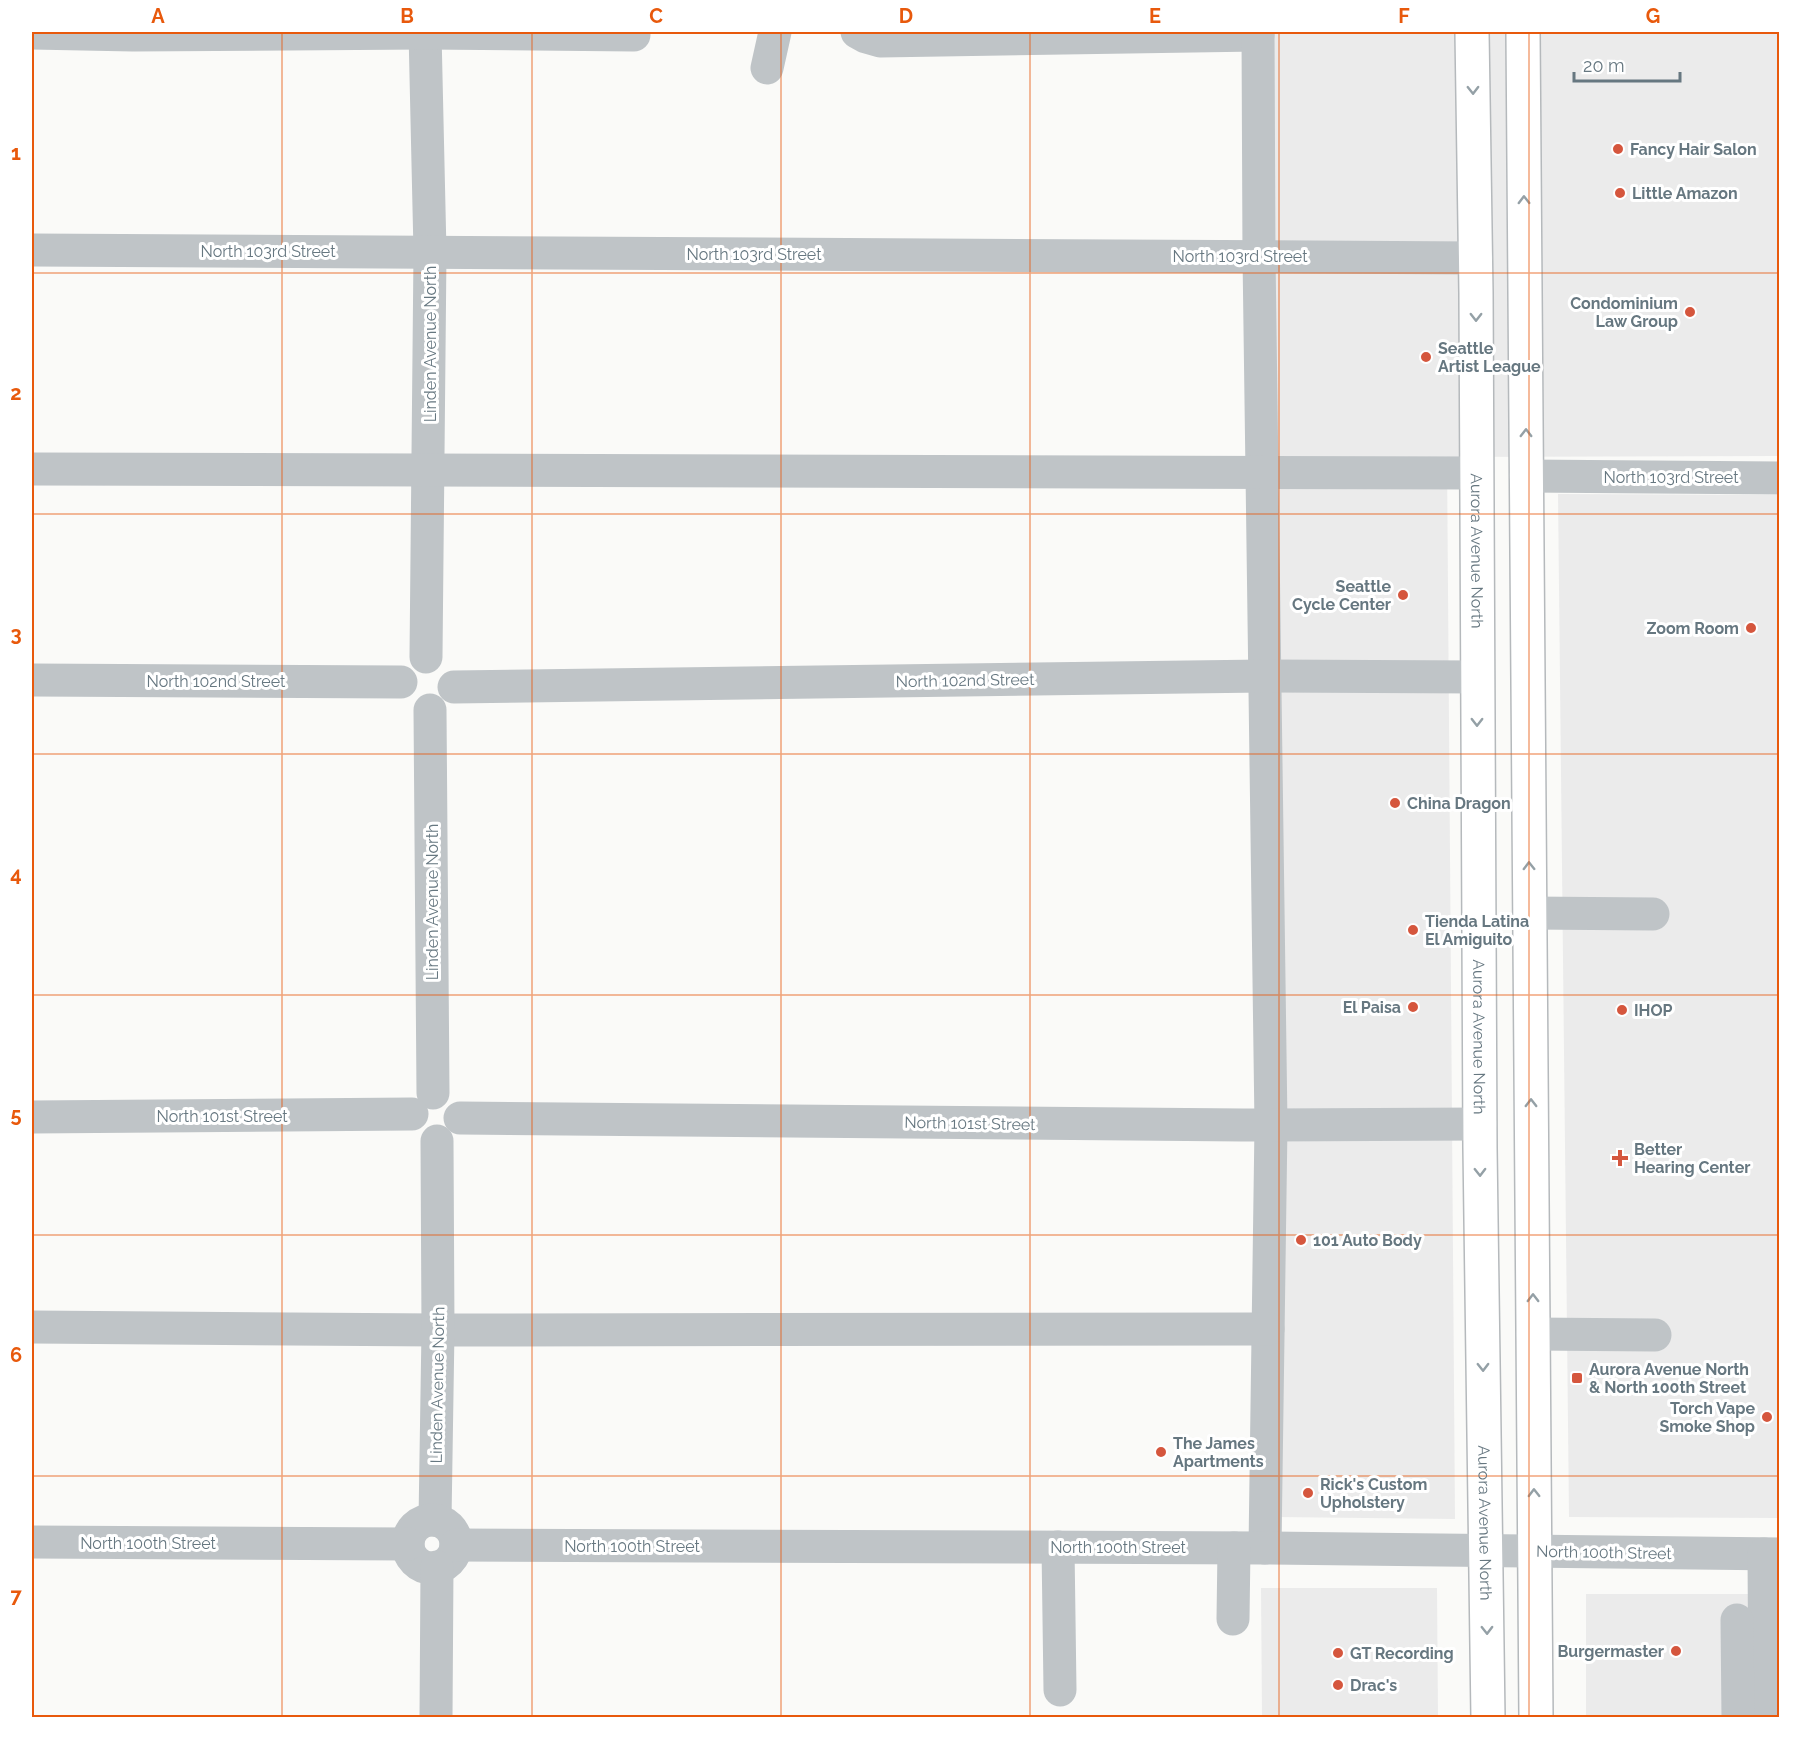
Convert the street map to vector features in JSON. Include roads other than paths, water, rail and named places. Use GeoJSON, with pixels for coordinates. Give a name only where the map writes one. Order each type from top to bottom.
{"type":"FeatureCollection","features":[{"type":"Feature","properties":{"kind":"highway","name":"Aurora Avenue North"},"geometry":{"type":"LineString","coordinates":[[1472,32],[1476,258],[1480,1124],[1488,1718]]}},
{"type":"Feature","properties":{"kind":"highway"},"geometry":{"type":"LineString","coordinates":[[1522,32],[1536,1718]]}},
{"type":"Feature","properties":{"kind":"street"},"geometry":{"type":"LineString","coordinates":[[32,33],[133,35],[425,32],[634,34]]}},
{"type":"Feature","properties":{"kind":"street","name":"Linden Avenue North"},"geometry":{"type":"LineString","coordinates":[[425,32],[430,252],[426,657]]}},
{"type":"Feature","properties":{"kind":"street"},"geometry":{"type":"LineString","coordinates":[[767,68],[775,32]]}},
{"type":"Feature","properties":{"kind":"street"},"geometry":{"type":"LineString","coordinates":[[857,32],[880,41],[1258,33],[1271,1125],[1268,1329],[1249,1548],[1233,1619]]}},
{"type":"Feature","properties":{"kind":"street","name":"North 103rd Street"},"geometry":{"type":"LineString","coordinates":[[32,250],[1476,258]]}},
{"type":"Feature","properties":{"kind":"street"},"geometry":{"type":"LineString","coordinates":[[32,469],[1476,473]]}},
{"type":"Feature","properties":{"kind":"street","name":"North 103rd Street"},"geometry":{"type":"LineString","coordinates":[[1526,476],[1779,478]]}},
{"type":"Feature","properties":{"kind":"street"},"geometry":{"type":"LineString","coordinates":[[426,657],[435,658],[450,669],[454,687],[446,703],[430,710],[422,710],[407,702],[403,695],[401,682],[404,670],[409,664],[426,657]]}},
{"type":"Feature","properties":{"kind":"street","name":"North 102nd Street"},"geometry":{"type":"LineString","coordinates":[[454,687],[1264,676],[1477,677]]}},
{"type":"Feature","properties":{"kind":"street","name":"North 102nd Street"},"geometry":{"type":"LineString","coordinates":[[32,680],[401,682]]}},
{"type":"Feature","properties":{"kind":"street","name":"Linden Avenue North"},"geometry":{"type":"LineString","coordinates":[[423,1104],[430,710]]}},
{"type":"Feature","properties":{"kind":"street"},"geometry":{"type":"LineString","coordinates":[[1530,913],[1653,914]]}},
{"type":"Feature","properties":{"kind":"street"},"geometry":{"type":"LineString","coordinates":[[442,1094],[455,1103],[460,1118],[454,1133],[448,1138],[437,1141],[420,1135],[412,1122],[423,1104],[442,1094]]}},
{"type":"Feature","properties":{"kind":"street","name":"North 101st Street"},"geometry":{"type":"LineString","coordinates":[[32,1117],[423,1104]]}},
{"type":"Feature","properties":{"kind":"street","name":"North 101st Street"},"geometry":{"type":"LineString","coordinates":[[460,1118],[1271,1125],[1480,1124]]}},
{"type":"Feature","properties":{"kind":"street","name":"Linden Avenue North"},"geometry":{"type":"LineString","coordinates":[[435,1520],[438,1330],[437,1141]]}},
{"type":"Feature","properties":{"kind":"street"},"geometry":{"type":"LineString","coordinates":[[32,1327],[438,1330],[1268,1329]]}},
{"type":"Feature","properties":{"kind":"street"},"geometry":{"type":"LineString","coordinates":[[1533,1334],[1655,1335]]}},
{"type":"Feature","properties":{"kind":"street"},"geometry":{"type":"LineString","coordinates":[[436,1718],[447,1556],[451,1529],[435,1520],[422,1522],[410,1533],[408,1548],[416,1562],[422,1566],[447,1556]]}},
{"type":"Feature","properties":{"kind":"street","name":"North 100th Street"},"geometry":{"type":"LineString","coordinates":[[32,1542],[408,1544]]}},
{"type":"Feature","properties":{"kind":"street"},"geometry":{"type":"LineString","coordinates":[[1058,1547],[1060,1690]]}},
{"type":"Feature","properties":{"kind":"street","name":"North 100th Street"},"geometry":{"type":"LineString","coordinates":[[447,1556],[1058,1547],[1772,1554]]}},
{"type":"Feature","properties":{"kind":"street"},"geometry":{"type":"LineString","coordinates":[[1765,1718],[1772,1554]]}},
{"type":"Feature","properties":{"kind":"street"},"geometry":{"type":"LineString","coordinates":[[1737,1620],[1738,1718]]}},
{"type":"Feature","properties":{"kind":"place","name":"Fancy Hair Salon"},"geometry":{"type":"Point","coordinates":[1618,149]}},
{"type":"Feature","properties":{"kind":"place","name":"Little Amazon"},"geometry":{"type":"Point","coordinates":[1620,193]}},
{"type":"Feature","properties":{"kind":"place","name":"Condominium Law Group"},"geometry":{"type":"Point","coordinates":[1690,312]}},
{"type":"Feature","properties":{"kind":"place","name":"Seattle Artist League"},"geometry":{"type":"Point","coordinates":[1426,357]}},
{"type":"Feature","properties":{"kind":"place","name":"Seattle Cycle Center"},"geometry":{"type":"Point","coordinates":[1403,595]}},
{"type":"Feature","properties":{"kind":"place","name":"Zoom Room"},"geometry":{"type":"Point","coordinates":[1751,628]}},
{"type":"Feature","properties":{"kind":"place","name":"China Dragon"},"geometry":{"type":"Point","coordinates":[1395,803]}},
{"type":"Feature","properties":{"kind":"place","name":"Tienda Latina El Amiguito"},"geometry":{"type":"Point","coordinates":[1413,930]}},
{"type":"Feature","properties":{"kind":"place","name":"El Paisa"},"geometry":{"type":"Point","coordinates":[1413,1007]}},
{"type":"Feature","properties":{"kind":"place","name":"IHOP"},"geometry":{"type":"Point","coordinates":[1622,1010]}},
{"type":"Feature","properties":{"kind":"place","name":"Better Hearing Center"},"geometry":{"type":"Point","coordinates":[1620,1158]}},
{"type":"Feature","properties":{"kind":"place","name":"101 Auto Body"},"geometry":{"type":"Point","coordinates":[1301,1240]}},
{"type":"Feature","properties":{"kind":"place","name":"Aurora Avenue North & North 100th Street"},"geometry":{"type":"Point","coordinates":[1577,1378]}},
{"type":"Feature","properties":{"kind":"place","name":"Torch Vape Smoke Shop"},"geometry":{"type":"Point","coordinates":[1767,1417]}},
{"type":"Feature","properties":{"kind":"place","name":"The James Apartments"},"geometry":{"type":"Point","coordinates":[1161,1452]}},
{"type":"Feature","properties":{"kind":"place","name":"Rick's Custom Upholstery"},"geometry":{"type":"Point","coordinates":[1308,1493]}},
{"type":"Feature","properties":{"kind":"place","name":"Burgermaster"},"geometry":{"type":"Point","coordinates":[1676,1651]}},
{"type":"Feature","properties":{"kind":"place","name":"GT Recording"},"geometry":{"type":"Point","coordinates":[1338,1653]}},
{"type":"Feature","properties":{"kind":"place","name":"Drac's"},"geometry":{"type":"Point","coordinates":[1338,1685]}}]}
